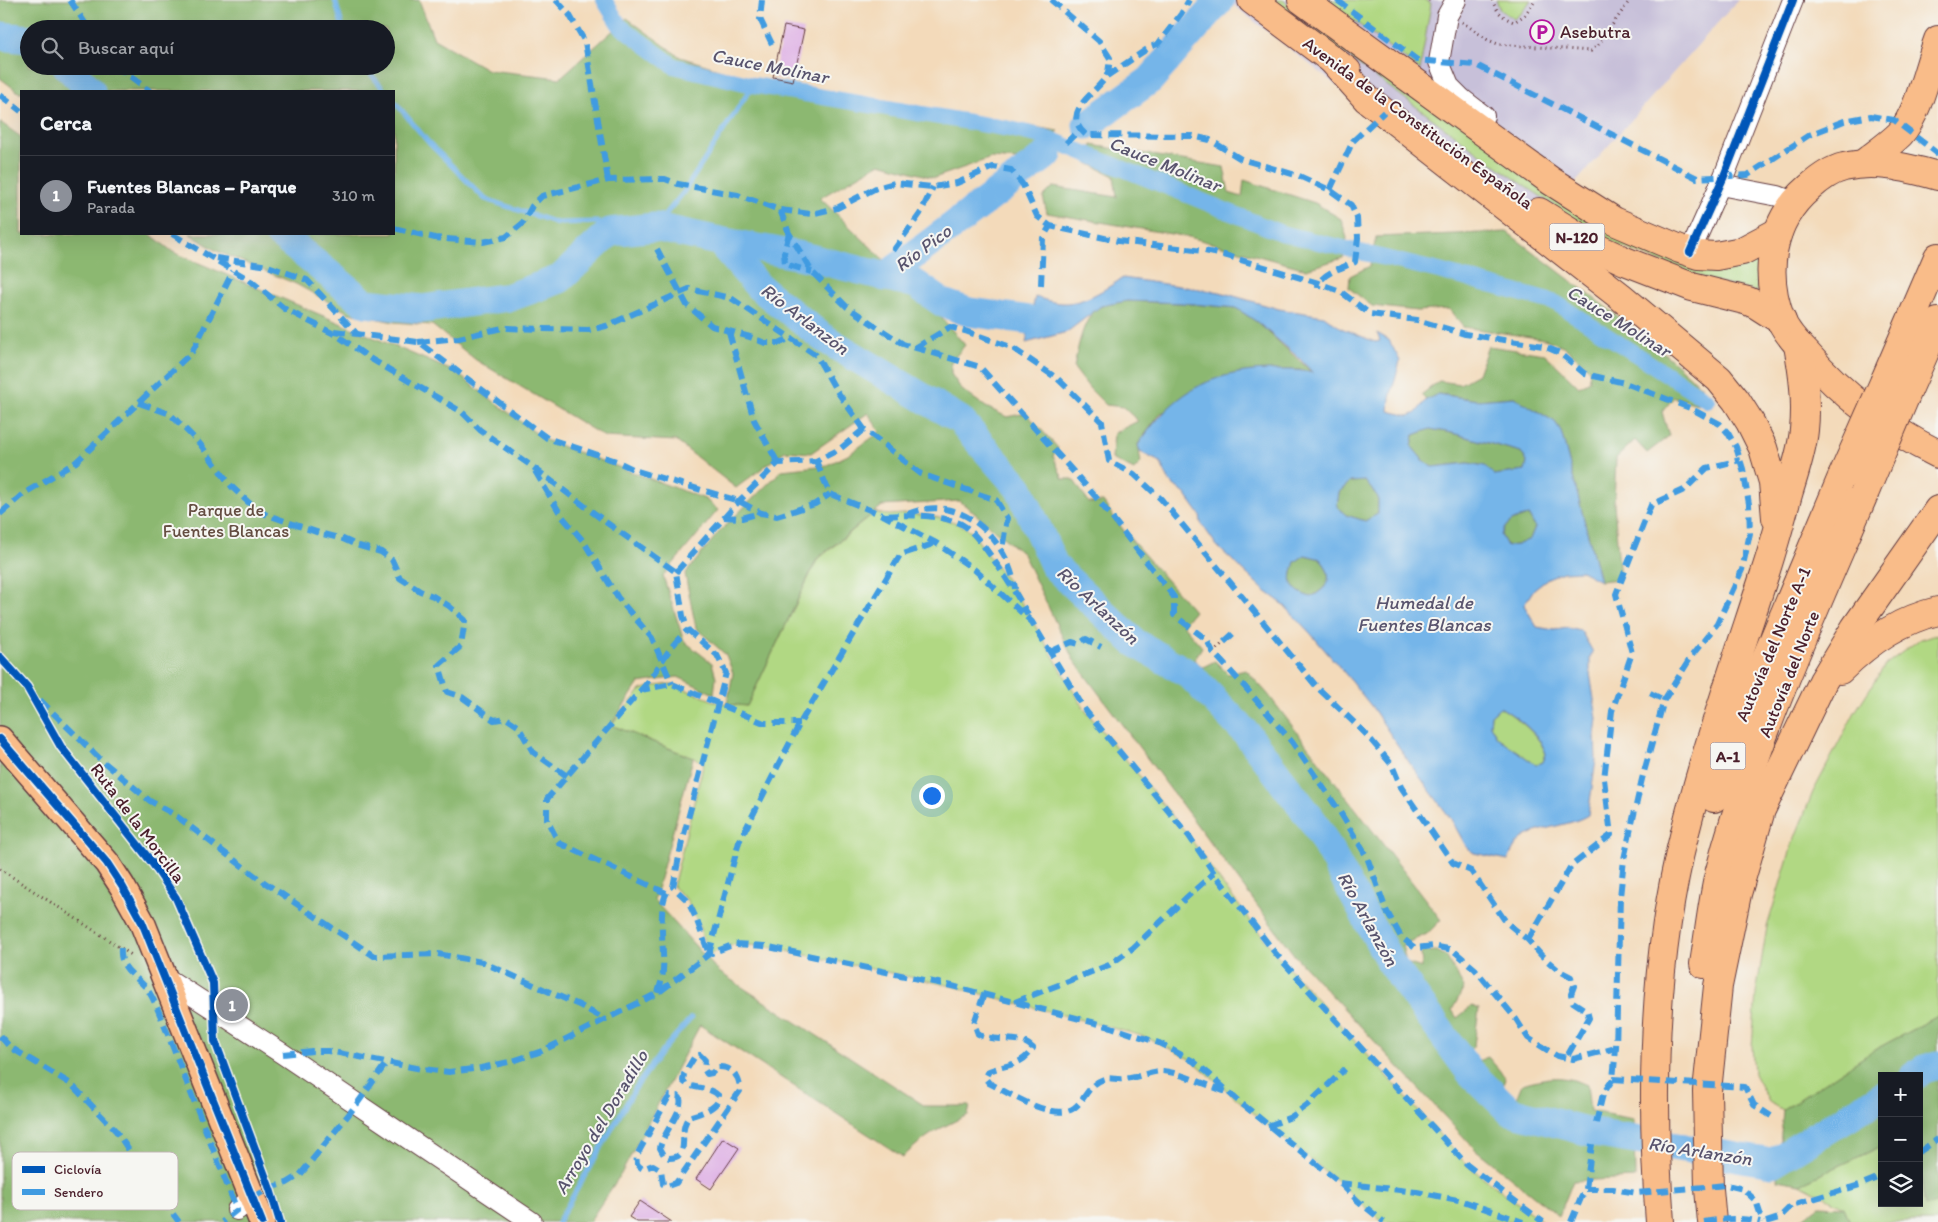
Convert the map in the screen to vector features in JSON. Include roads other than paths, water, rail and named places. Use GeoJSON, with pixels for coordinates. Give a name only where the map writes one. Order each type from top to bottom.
{"type":"FeatureCollection","features":[{"type":"Feature","properties":{"kind":"highway","name":"Avenida de la Constitución Española"},"geometry":{"type":"LineString","coordinates":[[1252,0],[1528,204],[1596,248],[1664,278],[1757,305],[1782,321]]}},
{"type":"Feature","properties":{"kind":"highway","name":"Avenida de la Constitución Española"},"geometry":{"type":"LineString","coordinates":[[1302,0],[1544,176],[1614,221],[1690,252],[1716,256],[1742,251],[1778,232]]}},
{"type":"Feature","properties":{"kind":"highway"},"geometry":{"type":"LineString","coordinates":[[1863,164],[1899,134],[1909,121],[1938,40]]}},
{"type":"Feature","properties":{"kind":"highway"},"geometry":{"type":"LineString","coordinates":[[1332,60],[1367,99],[1620,296],[1719,379],[1736,400],[1750,422],[1762,448],[1773,482],[1776,521],[1772,551]]}},
{"type":"Feature","properties":{"kind":"highway","name":"N-120"},"geometry":{"type":"LineString","coordinates":[[1938,176],[1905,167],[1863,164],[1843,167],[1821,177],[1794,202],[1778,232],[1771,262],[1772,286],[1782,321],[1798,345],[1844,393],[1882,422],[1938,454]]}},
{"type":"Feature","properties":{"kind":"highway","name":"Autovía del Norte"},"geometry":{"type":"LineString","coordinates":[[1698,1222],[1693,1162],[1703,1051],[1702,974],[1719,876],[1762,738],[1864,494],[1895,389],[1938,257]]}},
{"type":"Feature","properties":{"kind":"highway","name":"Autovía del Norte"},"geometry":{"type":"LineString","coordinates":[[1842,477],[1938,322]]}},
{"type":"Feature","properties":{"kind":"highway"},"geometry":{"type":"LineString","coordinates":[[1660,1222],[1655,1131],[1662,1050],[1664,955],[1672,900],[1685,834],[1722,708],[1772,551],[1804,432],[1805,384],[1798,345]]}},
{"type":"Feature","properties":{"kind":"highway","name":"Autovía del Norte A-1"},"geometry":{"type":"LineString","coordinates":[[1662,1050],[1668,1030],[1681,928],[1708,817],[1743,713],[1842,477]]}},
{"type":"Feature","properties":{"kind":"highway"},"geometry":{"type":"LineString","coordinates":[[1712,1222],[1703,1051],[1737,894],[1761,810],[1823,681],[1855,628],[1938,510]]}},
{"type":"Feature","properties":{"kind":"highway"},"geometry":{"type":"LineString","coordinates":[[1808,713],[1841,670],[1869,643],[1912,619],[1938,611]]}},
{"type":"Feature","properties":{"kind":"highway","name":"A-1"},"geometry":{"type":"LineString","coordinates":[[1662,1050],[1671,1222]]}},
{"type":"Feature","properties":{"kind":"main road"},"geometry":{"type":"LineString","coordinates":[[0,739],[89,841],[122,886],[142,922],[245,1204],[262,1222]]}},
{"type":"Feature","properties":{"kind":"street"},"geometry":{"type":"LineString","coordinates":[[1456,0],[1447,16],[1439,62],[1449,86],[1462,99],[1564,175],[1590,206]]}},
{"type":"Feature","properties":{"kind":"street"},"geometry":{"type":"LineString","coordinates":[[1690,252],[1720,185],[1793,0]]}},
{"type":"Feature","properties":{"kind":"street"},"geometry":{"type":"LineString","coordinates":[[1720,185],[1778,196],[1794,202]]}},
{"type":"Feature","properties":{"kind":"street"},"geometry":{"type":"LineString","coordinates":[[163,976],[283,1054],[532,1222]]}},
{"type":"Feature","properties":{"kind":"water","name":"Humedal de Fuentes Blancas"},"geometry":{"type":"Polygon","coordinates":[[[1123,278],[1220,292],[1279,309],[1324,316],[1341,328],[1375,342],[1380,341],[1377,333],[1389,340],[1400,361],[1390,398],[1389,411],[1409,416],[1416,413],[1426,400],[1438,394],[1477,400],[1514,397],[1555,422],[1561,431],[1600,581],[1581,571],[1563,572],[1548,578],[1534,589],[1524,605],[1537,627],[1554,630],[1568,628],[1581,631],[1593,652],[1590,658],[1590,673],[1597,719],[1595,735],[1596,760],[1588,815],[1521,839],[1508,860],[1474,853],[1467,848],[1451,819],[1411,765],[1372,707],[1348,677],[1283,604],[1265,591],[1217,546],[1201,523],[1200,515],[1185,494],[1170,482],[1160,462],[1140,452],[1138,445],[1164,412],[1192,390],[1209,381],[1246,372],[1268,370],[1313,373],[1299,358],[1257,322],[1236,308],[1182,303],[1127,301],[1101,306],[1067,332],[1026,343],[1035,297],[1055,302],[1070,303],[1094,295],[1123,278]],[[1430,429],[1414,435],[1412,447],[1422,459],[1433,467],[1468,463],[1485,466],[1494,475],[1525,471],[1527,462],[1521,452],[1452,433],[1430,429]],[[1365,481],[1350,482],[1339,492],[1337,507],[1346,515],[1365,521],[1378,514],[1378,497],[1365,481]],[[1529,516],[1516,519],[1506,526],[1501,535],[1507,546],[1517,545],[1530,539],[1535,527],[1529,516]],[[1305,555],[1295,562],[1291,580],[1295,588],[1304,595],[1311,597],[1323,589],[1328,581],[1327,571],[1321,559],[1305,555]],[[1500,707],[1491,715],[1490,725],[1497,737],[1536,765],[1543,762],[1546,754],[1539,740],[1528,727],[1514,716],[1500,707]]]}},
{"type":"Feature","properties":{"kind":"waterway"},"geometry":{"type":"LineString","coordinates":[[335,0],[341,20]]}},
{"type":"Feature","properties":{"kind":"waterway","name":"Cauce Molinar"},"geometry":{"type":"LineString","coordinates":[[604,0],[620,26],[674,66],[753,85],[1010,129],[1045,137],[1281,233],[1439,271],[1556,303],[1707,400]]}},
{"type":"Feature","properties":{"kind":"waterway","name":"Río Pico"},"geometry":{"type":"LineString","coordinates":[[1087,125],[1150,80],[1220,0]]}},
{"type":"Feature","properties":{"kind":"waterway","name":"Río Arlanzón"},"geometry":{"type":"LineString","coordinates":[[0,36],[20,38]]}},
{"type":"Feature","properties":{"kind":"waterway","name":"Río Arlanzón"},"geometry":{"type":"LineString","coordinates":[[76,75],[90,90]]}},
{"type":"Feature","properties":{"kind":"waterway"},"geometry":{"type":"LineString","coordinates":[[372,75],[384,90]]}},
{"type":"Feature","properties":{"kind":"waterway"},"geometry":{"type":"LineString","coordinates":[[655,227],[683,193],[753,85]]}},
{"type":"Feature","properties":{"kind":"waterway"},"geometry":{"type":"LineString","coordinates":[[395,102],[429,143],[485,199],[557,223],[597,222],[610,232]]}},
{"type":"Feature","properties":{"kind":"waterway","name":"Río Pico"},"geometry":{"type":"LineString","coordinates":[[885,277],[1048,154]]}},
{"type":"Feature","properties":{"kind":"waterway","name":"Río Arlanzón"},"geometry":{"type":"LineString","coordinates":[[280,235],[365,303],[422,309],[510,297],[560,279],[610,232],[655,227],[719,241],[759,287],[822,337],[960,420],[1019,488],[1055,567],[1134,642],[1189,674],[1247,734],[1315,824],[1392,965],[1470,1072],[1510,1111],[1594,1133],[1772,1163],[1878,1098]]}},
{"type":"Feature","properties":{"kind":"waterway","name":"Río Pico"},"geometry":{"type":"LineString","coordinates":[[719,241],[802,256],[916,284],[943,303],[969,312],[1030,320]]}},
{"type":"Feature","properties":{"kind":"waterway","name":"Arroyo del Doradillo"},"geometry":{"type":"LineString","coordinates":[[558,1222],[636,1087],[663,1050],[691,1018]]}},
{"type":"Feature","properties":{"kind":"waterway","name":"Río Arlanzón"},"geometry":{"type":"LineString","coordinates":[[1920,1072],[1938,1065]]}},
{"type":"Feature","properties":{"kind":"place","name":"Asebutra"},"geometry":{"type":"Point","coordinates":[1542,32]}},
{"type":"Feature","properties":{"kind":"place","name":"Fuentes Blancas – Parque"},"geometry":{"type":"Point","coordinates":[232,1005]}},
{"type":"Feature","properties":{"kind":"park label","name":"Parque de Fuentes Blancas"},"geometry":{"type":"Point","coordinates":[226,520]}}]}
